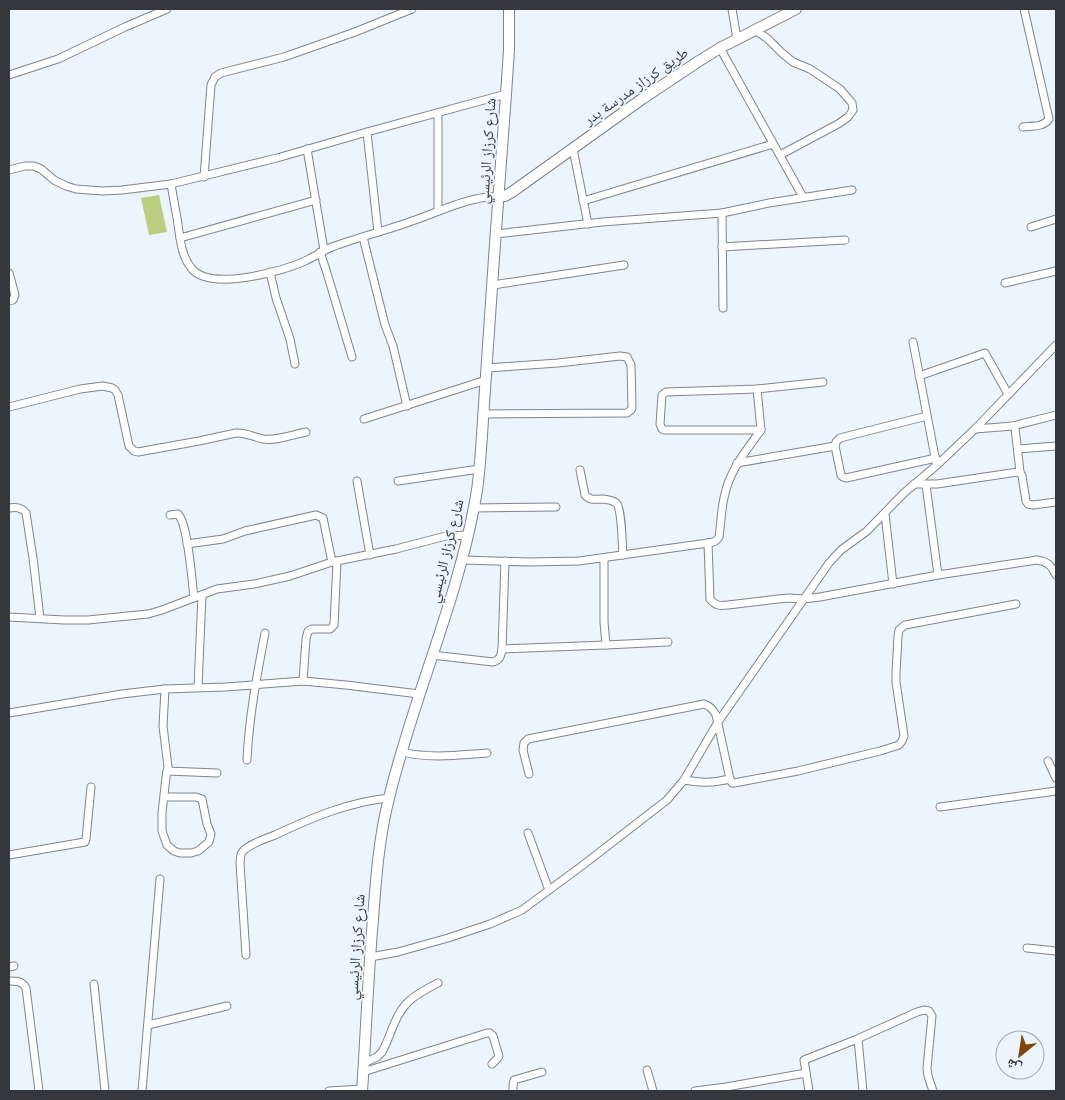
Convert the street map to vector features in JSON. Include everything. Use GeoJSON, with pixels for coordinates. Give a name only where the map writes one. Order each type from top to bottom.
{"type":"FeatureCollection","features":[{"type":"Feature","properties":{"kind":"street"},"geometry":{"type":"LineString","coordinates":[[9,75],[58,59],[167,9]]}},
{"type":"Feature","properties":{"kind":"street"},"geometry":{"type":"LineString","coordinates":[[204,177],[211,85],[215,77],[221,73],[284,57],[355,32],[412,9]]}},
{"type":"Feature","properties":{"kind":"street","name":"شارع كرزاز الرئيسي"},"geometry":{"type":"LineString","coordinates":[[362,1090],[376,870],[380,844],[389,798],[402,752],[469,534],[479,469],[509,50],[509,9]]}},
{"type":"Feature","properties":{"kind":"street"},"geometry":{"type":"LineString","coordinates":[[732,9],[737,39]]}},
{"type":"Feature","properties":{"kind":"street"},"geometry":{"type":"LineString","coordinates":[[1023,127],[1041,125],[1049,119],[1024,9]]}},
{"type":"Feature","properties":{"kind":"street","name":"طريق كرزاز مدرسة بدر"},"geometry":{"type":"LineString","coordinates":[[499,196],[505,196],[512,192],[642,99],[720,48],[790,10]]}},
{"type":"Feature","properties":{"kind":"street"},"geometry":{"type":"LineString","coordinates":[[755,30],[793,62],[823,77],[840,89],[852,103],[853,110],[848,117],[780,156]]}},
{"type":"Feature","properties":{"kind":"street"},"geometry":{"type":"LineString","coordinates":[[720,48],[803,197]]}},
{"type":"Feature","properties":{"kind":"street"},"geometry":{"type":"LineString","coordinates":[[9,170],[34,166],[41,169],[54,180],[76,189],[122,190],[171,184],[204,177],[506,94]]}},
{"type":"Feature","properties":{"kind":"street"},"geometry":{"type":"LineString","coordinates":[[438,113],[438,211]]}},
{"type":"Feature","properties":{"kind":"street"},"geometry":{"type":"LineString","coordinates":[[367,132],[378,232]]}},
{"type":"Feature","properties":{"kind":"street"},"geometry":{"type":"LineString","coordinates":[[583,201],[774,144]]}},
{"type":"Feature","properties":{"kind":"street"},"geometry":{"type":"LineString","coordinates":[[307,149],[322,251],[352,357]]}},
{"type":"Feature","properties":{"kind":"street"},"geometry":{"type":"LineString","coordinates":[[573,149],[588,224]]}},
{"type":"Feature","properties":{"kind":"street"},"geometry":{"type":"LineString","coordinates":[[171,184],[180,238],[186,260],[193,270],[202,277],[224,280],[270,272],[304,261],[322,251],[477,198],[499,196]]}},
{"type":"Feature","properties":{"kind":"street"},"geometry":{"type":"LineString","coordinates":[[496,234],[722,213],[769,203],[852,190]]}},
{"type":"Feature","properties":{"kind":"street"},"geometry":{"type":"LineString","coordinates":[[180,238],[316,200]]}},
{"type":"Feature","properties":{"kind":"street"},"geometry":{"type":"LineString","coordinates":[[722,213],[723,308]]}},
{"type":"Feature","properties":{"kind":"street"},"geometry":{"type":"LineString","coordinates":[[1031,227],[1056,219]]}},
{"type":"Feature","properties":{"kind":"street"},"geometry":{"type":"LineString","coordinates":[[363,237],[385,325],[393,346],[407,406]]}},
{"type":"Feature","properties":{"kind":"street"},"geometry":{"type":"LineString","coordinates":[[722,247],[845,240]]}},
{"type":"Feature","properties":{"kind":"street"},"geometry":{"type":"LineString","coordinates":[[493,285],[624,265]]}},
{"type":"Feature","properties":{"kind":"street"},"geometry":{"type":"LineString","coordinates":[[1005,283],[1056,271]]}},
{"type":"Feature","properties":{"kind":"street"},"geometry":{"type":"LineString","coordinates":[[9,272],[15,295],[13,300],[9,302]]}},
{"type":"Feature","properties":{"kind":"street"},"geometry":{"type":"LineString","coordinates":[[270,272],[276,298],[290,339],[295,364]]}},
{"type":"Feature","properties":{"kind":"street"},"geometry":{"type":"LineString","coordinates":[[913,342],[936,461]]}},
{"type":"Feature","properties":{"kind":"street"},"geometry":{"type":"LineString","coordinates":[[370,958],[428,944],[490,924],[522,910],[583,866],[667,800],[684,780],[718,722],[835,556],[885,514],[936,461],[975,429],[1056,345]]}},
{"type":"Feature","properties":{"kind":"street"},"geometry":{"type":"LineString","coordinates":[[919,376],[985,353],[1008,394]]}},
{"type":"Feature","properties":{"kind":"street"},"geometry":{"type":"LineString","coordinates":[[484,414],[627,413],[632,408],[632,365],[627,357],[620,356],[487,368]]}},
{"type":"Feature","properties":{"kind":"street"},"geometry":{"type":"LineString","coordinates":[[364,419],[486,380]]}},
{"type":"Feature","properties":{"kind":"street"},"geometry":{"type":"LineString","coordinates":[[760,430],[664,430],[660,424],[662,395],[664,393],[756,389],[823,382]]}},
{"type":"Feature","properties":{"kind":"street"},"geometry":{"type":"LineString","coordinates":[[9,407],[80,389],[103,386],[112,388],[118,395],[129,446],[132,450],[138,452],[199,442],[236,432],[242,432],[262,439],[306,432]]}},
{"type":"Feature","properties":{"kind":"street"},"geometry":{"type":"LineString","coordinates":[[462,560],[580,560],[708,543],[717,540],[719,537],[724,496],[730,476],[760,430],[756,389]]}},
{"type":"Feature","properties":{"kind":"street"},"geometry":{"type":"LineString","coordinates":[[975,429],[1013,426],[1056,415]]}},
{"type":"Feature","properties":{"kind":"street"},"geometry":{"type":"LineString","coordinates":[[927,416],[840,438],[835,446],[841,475],[845,478],[936,461]]}},
{"type":"Feature","properties":{"kind":"street"},"geometry":{"type":"LineString","coordinates":[[1013,426],[1015,428],[1020,472],[1026,501],[1032,505],[1056,502]]}},
{"type":"Feature","properties":{"kind":"street"},"geometry":{"type":"LineString","coordinates":[[737,463],[835,446]]}},
{"type":"Feature","properties":{"kind":"street"},"geometry":{"type":"LineString","coordinates":[[1018,450],[1056,446]]}},
{"type":"Feature","properties":{"kind":"street"},"geometry":{"type":"LineString","coordinates":[[398,481],[479,469]]}},
{"type":"Feature","properties":{"kind":"street"},"geometry":{"type":"LineString","coordinates":[[580,470],[587,498],[591,500],[611,500],[618,506],[623,555]]}},
{"type":"Feature","properties":{"kind":"street"},"geometry":{"type":"LineString","coordinates":[[914,484],[926,485],[1020,472]]}},
{"type":"Feature","properties":{"kind":"street"},"geometry":{"type":"LineString","coordinates":[[357,482],[370,555]]}},
{"type":"Feature","properties":{"kind":"street"},"geometry":{"type":"LineString","coordinates":[[926,485],[938,575]]}},
{"type":"Feature","properties":{"kind":"street"},"geometry":{"type":"LineString","coordinates":[[473,508],[556,507]]}},
{"type":"Feature","properties":{"kind":"street"},"geometry":{"type":"LineString","coordinates":[[9,508],[20,508],[26,513],[40,618]]}},
{"type":"Feature","properties":{"kind":"street"},"geometry":{"type":"LineString","coordinates":[[885,514],[893,584]]}},
{"type":"Feature","properties":{"kind":"street"},"geometry":{"type":"LineString","coordinates":[[170,515],[181,516],[187,544],[194,598]]}},
{"type":"Feature","properties":{"kind":"street"},"geometry":{"type":"LineString","coordinates":[[187,544],[223,540],[245,531],[316,515],[323,518],[335,562],[334,625],[330,629],[312,629],[308,632],[303,681]]}},
{"type":"Feature","properties":{"kind":"street"},"geometry":{"type":"LineString","coordinates":[[9,617],[88,620],[148,614],[217,589],[254,584],[290,576],[335,562],[446,536],[469,534]]}},
{"type":"Feature","properties":{"kind":"street"},"geometry":{"type":"LineString","coordinates":[[708,543],[710,599],[714,604],[722,606],[778,599],[820,597],[938,575],[1037,560],[1050,564],[1056,575]]}},
{"type":"Feature","properties":{"kind":"street"},"geometry":{"type":"LineString","coordinates":[[604,558],[606,645]]}},
{"type":"Feature","properties":{"kind":"street"},"geometry":{"type":"LineString","coordinates":[[432,654],[493,662],[499,660],[502,649],[505,561]]}},
{"type":"Feature","properties":{"kind":"street"},"geometry":{"type":"LineString","coordinates":[[198,687],[202,595]]}},
{"type":"Feature","properties":{"kind":"street"},"geometry":{"type":"LineString","coordinates":[[529,774],[524,750],[524,743],[528,739],[704,704],[714,710],[730,779],[734,784],[880,752],[899,745],[904,736],[896,682],[897,641],[900,630],[905,625],[1016,604]]}},
{"type":"Feature","properties":{"kind":"street"},"geometry":{"type":"LineString","coordinates":[[247,760],[248,736],[255,685],[266,633]]}},
{"type":"Feature","properties":{"kind":"street"},"geometry":{"type":"LineString","coordinates":[[502,649],[668,642]]}},
{"type":"Feature","properties":{"kind":"street"},"geometry":{"type":"LineString","coordinates":[[9,713],[122,694],[165,689],[226,687],[303,681],[419,694]]}},
{"type":"Feature","properties":{"kind":"street"},"geometry":{"type":"LineString","coordinates":[[164,797],[196,797],[202,799],[211,834],[209,842],[205,846],[198,851],[180,853],[167,845],[162,832],[162,813],[168,764],[163,726],[165,689]]}},
{"type":"Feature","properties":{"kind":"street"},"geometry":{"type":"LineString","coordinates":[[402,752],[429,756],[487,753]]}},
{"type":"Feature","properties":{"kind":"street"},"geometry":{"type":"LineString","coordinates":[[1048,761],[1056,778]]}},
{"type":"Feature","properties":{"kind":"street"},"geometry":{"type":"LineString","coordinates":[[167,771],[217,773]]}},
{"type":"Feature","properties":{"kind":"street"},"geometry":{"type":"LineString","coordinates":[[684,780],[712,783],[730,779]]}},
{"type":"Feature","properties":{"kind":"street"},"geometry":{"type":"LineString","coordinates":[[9,855],[84,842],[86,839],[90,787]]}},
{"type":"Feature","properties":{"kind":"street"},"geometry":{"type":"LineString","coordinates":[[940,807],[1056,791]]}},
{"type":"Feature","properties":{"kind":"street"},"geometry":{"type":"LineString","coordinates":[[246,956],[240,863],[242,852],[245,848],[327,812],[374,799],[389,798]]}},
{"type":"Feature","properties":{"kind":"street"},"geometry":{"type":"LineString","coordinates":[[528,833],[549,890]]}},
{"type":"Feature","properties":{"kind":"street"},"geometry":{"type":"LineString","coordinates":[[142,1091],[160,879]]}},
{"type":"Feature","properties":{"kind":"street"},"geometry":{"type":"LineString","coordinates":[[1027,948],[1056,951]]}},
{"type":"Feature","properties":{"kind":"street"},"geometry":{"type":"LineString","coordinates":[[9,981],[20,982],[26,988],[39,1091]]}},
{"type":"Feature","properties":{"kind":"street"},"geometry":{"type":"LineString","coordinates":[[363,1068],[382,1052],[401,1011],[407,1003],[438,982]]}},
{"type":"Feature","properties":{"kind":"street"},"geometry":{"type":"LineString","coordinates":[[94,984],[105,1091]]}},
{"type":"Feature","properties":{"kind":"street"},"geometry":{"type":"LineString","coordinates":[[148,1025],[227,1006]]}},
{"type":"Feature","properties":{"kind":"street"},"geometry":{"type":"LineString","coordinates":[[809,1091],[804,1060],[858,1039],[917,1012],[928,1010],[932,1016],[927,1068],[933,1091]]}},
{"type":"Feature","properties":{"kind":"street"},"geometry":{"type":"LineString","coordinates":[[363,1068],[487,1033],[493,1036],[499,1056],[492,1064]]}},
{"type":"Feature","properties":{"kind":"street"},"geometry":{"type":"LineString","coordinates":[[858,1039],[863,1091]]}},
{"type":"Feature","properties":{"kind":"street"},"geometry":{"type":"LineString","coordinates":[[647,1070],[653,1091]]}},
{"type":"Feature","properties":{"kind":"street"},"geometry":{"type":"LineString","coordinates":[[513,1091],[514,1080],[542,1072]]}},
{"type":"Feature","properties":{"kind":"street"},"geometry":{"type":"LineString","coordinates":[[695,1091],[806,1073]]}},
{"type":"Feature","properties":{"kind":"street"},"geometry":{"type":"LineString","coordinates":[[328,1091],[362,1090]]}},
{"type":"Feature","properties":{"kind":"green space"},"geometry":{"type":"Polygon","coordinates":[[[159,195],[167,232],[149,235],[141,198],[159,195]]]}}]}
